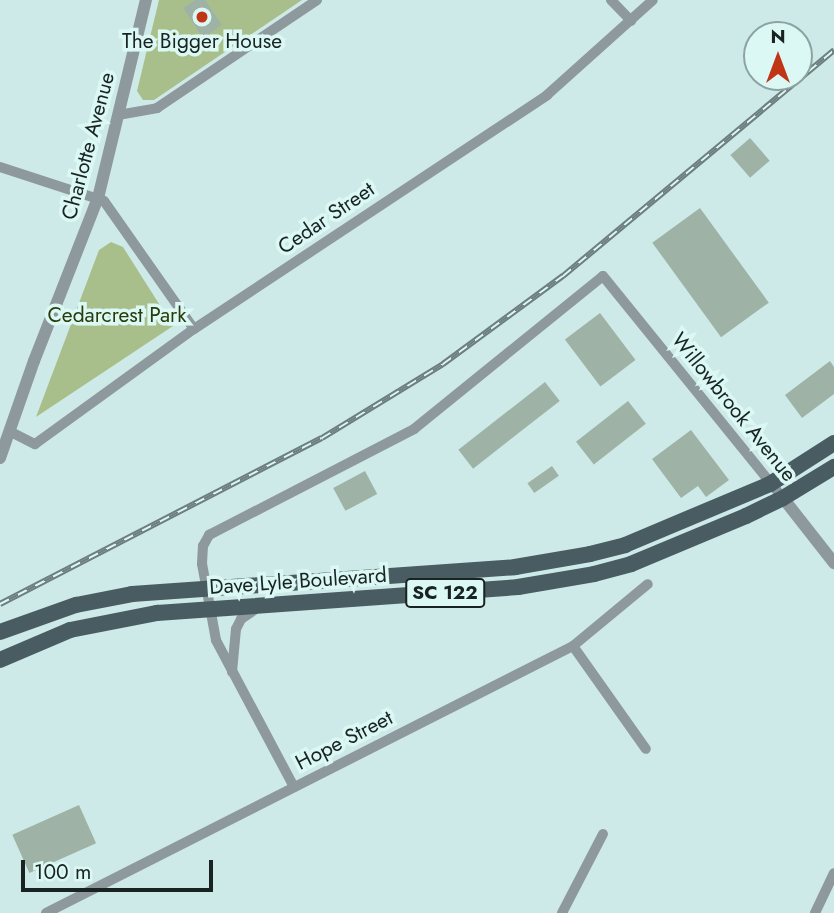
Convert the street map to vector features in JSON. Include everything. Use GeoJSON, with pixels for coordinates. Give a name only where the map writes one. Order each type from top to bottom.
{"type":"FeatureCollection","features":[{"type":"Feature","properties":{"kind":"main road","name":"Dave Lyle Boulevard"},"geometry":{"type":"LineString","coordinates":[[0,632],[103,598],[204,588],[515,567],[590,554],[625,545],[770,484],[834,443]]}},
{"type":"Feature","properties":{"kind":"main road","name":"Dave Lyle Boulevard"},"geometry":{"type":"LineString","coordinates":[[0,660],[70,630],[94,624],[208,608],[518,587],[594,574],[651,556],[783,498],[834,467]]}},
{"type":"Feature","properties":{"kind":"street","name":"Charlotte Avenue"},"geometry":{"type":"LineString","coordinates":[[0,458],[34,361],[98,198],[146,0]]}},
{"type":"Feature","properties":{"kind":"street"},"geometry":{"type":"LineString","coordinates":[[118,115],[157,108],[317,0]]}},
{"type":"Feature","properties":{"kind":"street"},"geometry":{"type":"LineString","coordinates":[[611,0],[631,21]]}},
{"type":"Feature","properties":{"kind":"street","name":"Cedar Street"},"geometry":{"type":"LineString","coordinates":[[11,432],[34,444],[194,329],[547,94],[653,0]]}},
{"type":"Feature","properties":{"kind":"street"},"geometry":{"type":"LineString","coordinates":[[0,167],[104,201],[194,329]]}},
{"type":"Feature","properties":{"kind":"street","name":"Willowbrook Avenue"},"geometry":{"type":"LineString","coordinates":[[204,588],[203,546],[216,529],[414,429],[603,276],[834,563]]}},
{"type":"Feature","properties":{"kind":"street","name":"Hope Street"},"geometry":{"type":"LineString","coordinates":[[46,913],[573,646],[648,584]]}},
{"type":"Feature","properties":{"kind":"street"},"geometry":{"type":"LineString","coordinates":[[204,588],[215,640],[294,786]]}},
{"type":"Feature","properties":{"kind":"street"},"geometry":{"type":"LineString","coordinates":[[231,672],[238,625],[250,611],[265,604]]}},
{"type":"Feature","properties":{"kind":"street"},"geometry":{"type":"LineString","coordinates":[[573,646],[646,750]]}},
{"type":"Feature","properties":{"kind":"street"},"geometry":{"type":"LineString","coordinates":[[562,913],[603,834]]}},
{"type":"Feature","properties":{"kind":"street"},"geometry":{"type":"LineString","coordinates":[[815,913],[834,873]]}},
{"type":"Feature","properties":{"kind":"green space"},"geometry":{"type":"Polygon","coordinates":[[[159,0],[302,0],[154,100],[143,100],[137,91],[159,0]]]}},
{"type":"Feature","properties":{"kind":"green space","name":"Cedarcrest Park"},"geometry":{"type":"Polygon","coordinates":[[[111,242],[123,247],[173,326],[36,417],[99,250],[111,242]]]}},
{"type":"Feature","properties":{"kind":"building","name":"The Bigger House"},"geometry":{"type":"Polygon","coordinates":[[[195,0],[205,0],[222,25],[203,38],[183,8],[195,0]]]}},
{"type":"Feature","properties":{"kind":"building"},"geometry":{"type":"Polygon","coordinates":[[[750,138],[770,161],[750,178],[730,155],[750,138]]]}},
{"type":"Feature","properties":{"kind":"building"},"geometry":{"type":"Polygon","coordinates":[[[700,208],[769,303],[721,337],[652,243],[700,208]]]}},
{"type":"Feature","properties":{"kind":"building"},"geometry":{"type":"Polygon","coordinates":[[[600,313],[636,360],[600,387],[565,339],[600,313]]]}},
{"type":"Feature","properties":{"kind":"building"},"geometry":{"type":"Polygon","coordinates":[[[830,361],[834,367],[834,394],[802,418],[785,395],[830,361]]]}},
{"type":"Feature","properties":{"kind":"building"},"geometry":{"type":"Polygon","coordinates":[[[545,382],[560,401],[473,469],[458,450],[545,382]]]}},
{"type":"Feature","properties":{"kind":"building"},"geometry":{"type":"Polygon","coordinates":[[[628,401],[646,424],[594,464],[576,442],[628,401]]]}},
{"type":"Feature","properties":{"kind":"building"},"geometry":{"type":"Polygon","coordinates":[[[691,430],[729,480],[706,497],[698,486],[681,498],[652,459],[691,430]]]}},
{"type":"Feature","properties":{"kind":"building"},"geometry":{"type":"Polygon","coordinates":[[[552,466],[559,476],[534,493],[527,483],[552,466]]]}},
{"type":"Feature","properties":{"kind":"building"},"geometry":{"type":"Polygon","coordinates":[[[365,471],[377,494],[345,511],[333,488],[365,471]]]}},
{"type":"Feature","properties":{"kind":"building"},"geometry":{"type":"Polygon","coordinates":[[[79,805],[96,843],[29,873],[12,835],[79,805]]]}},
{"type":"Feature","properties":{"kind":"railway"},"geometry":{"type":"LineString","coordinates":[[0,604],[322,438],[443,364],[563,276],[834,50]]}},
{"type":"Feature","properties":{"kind":"place","name":"The Bigger House"},"geometry":{"type":"Point","coordinates":[202,17]}}]}
